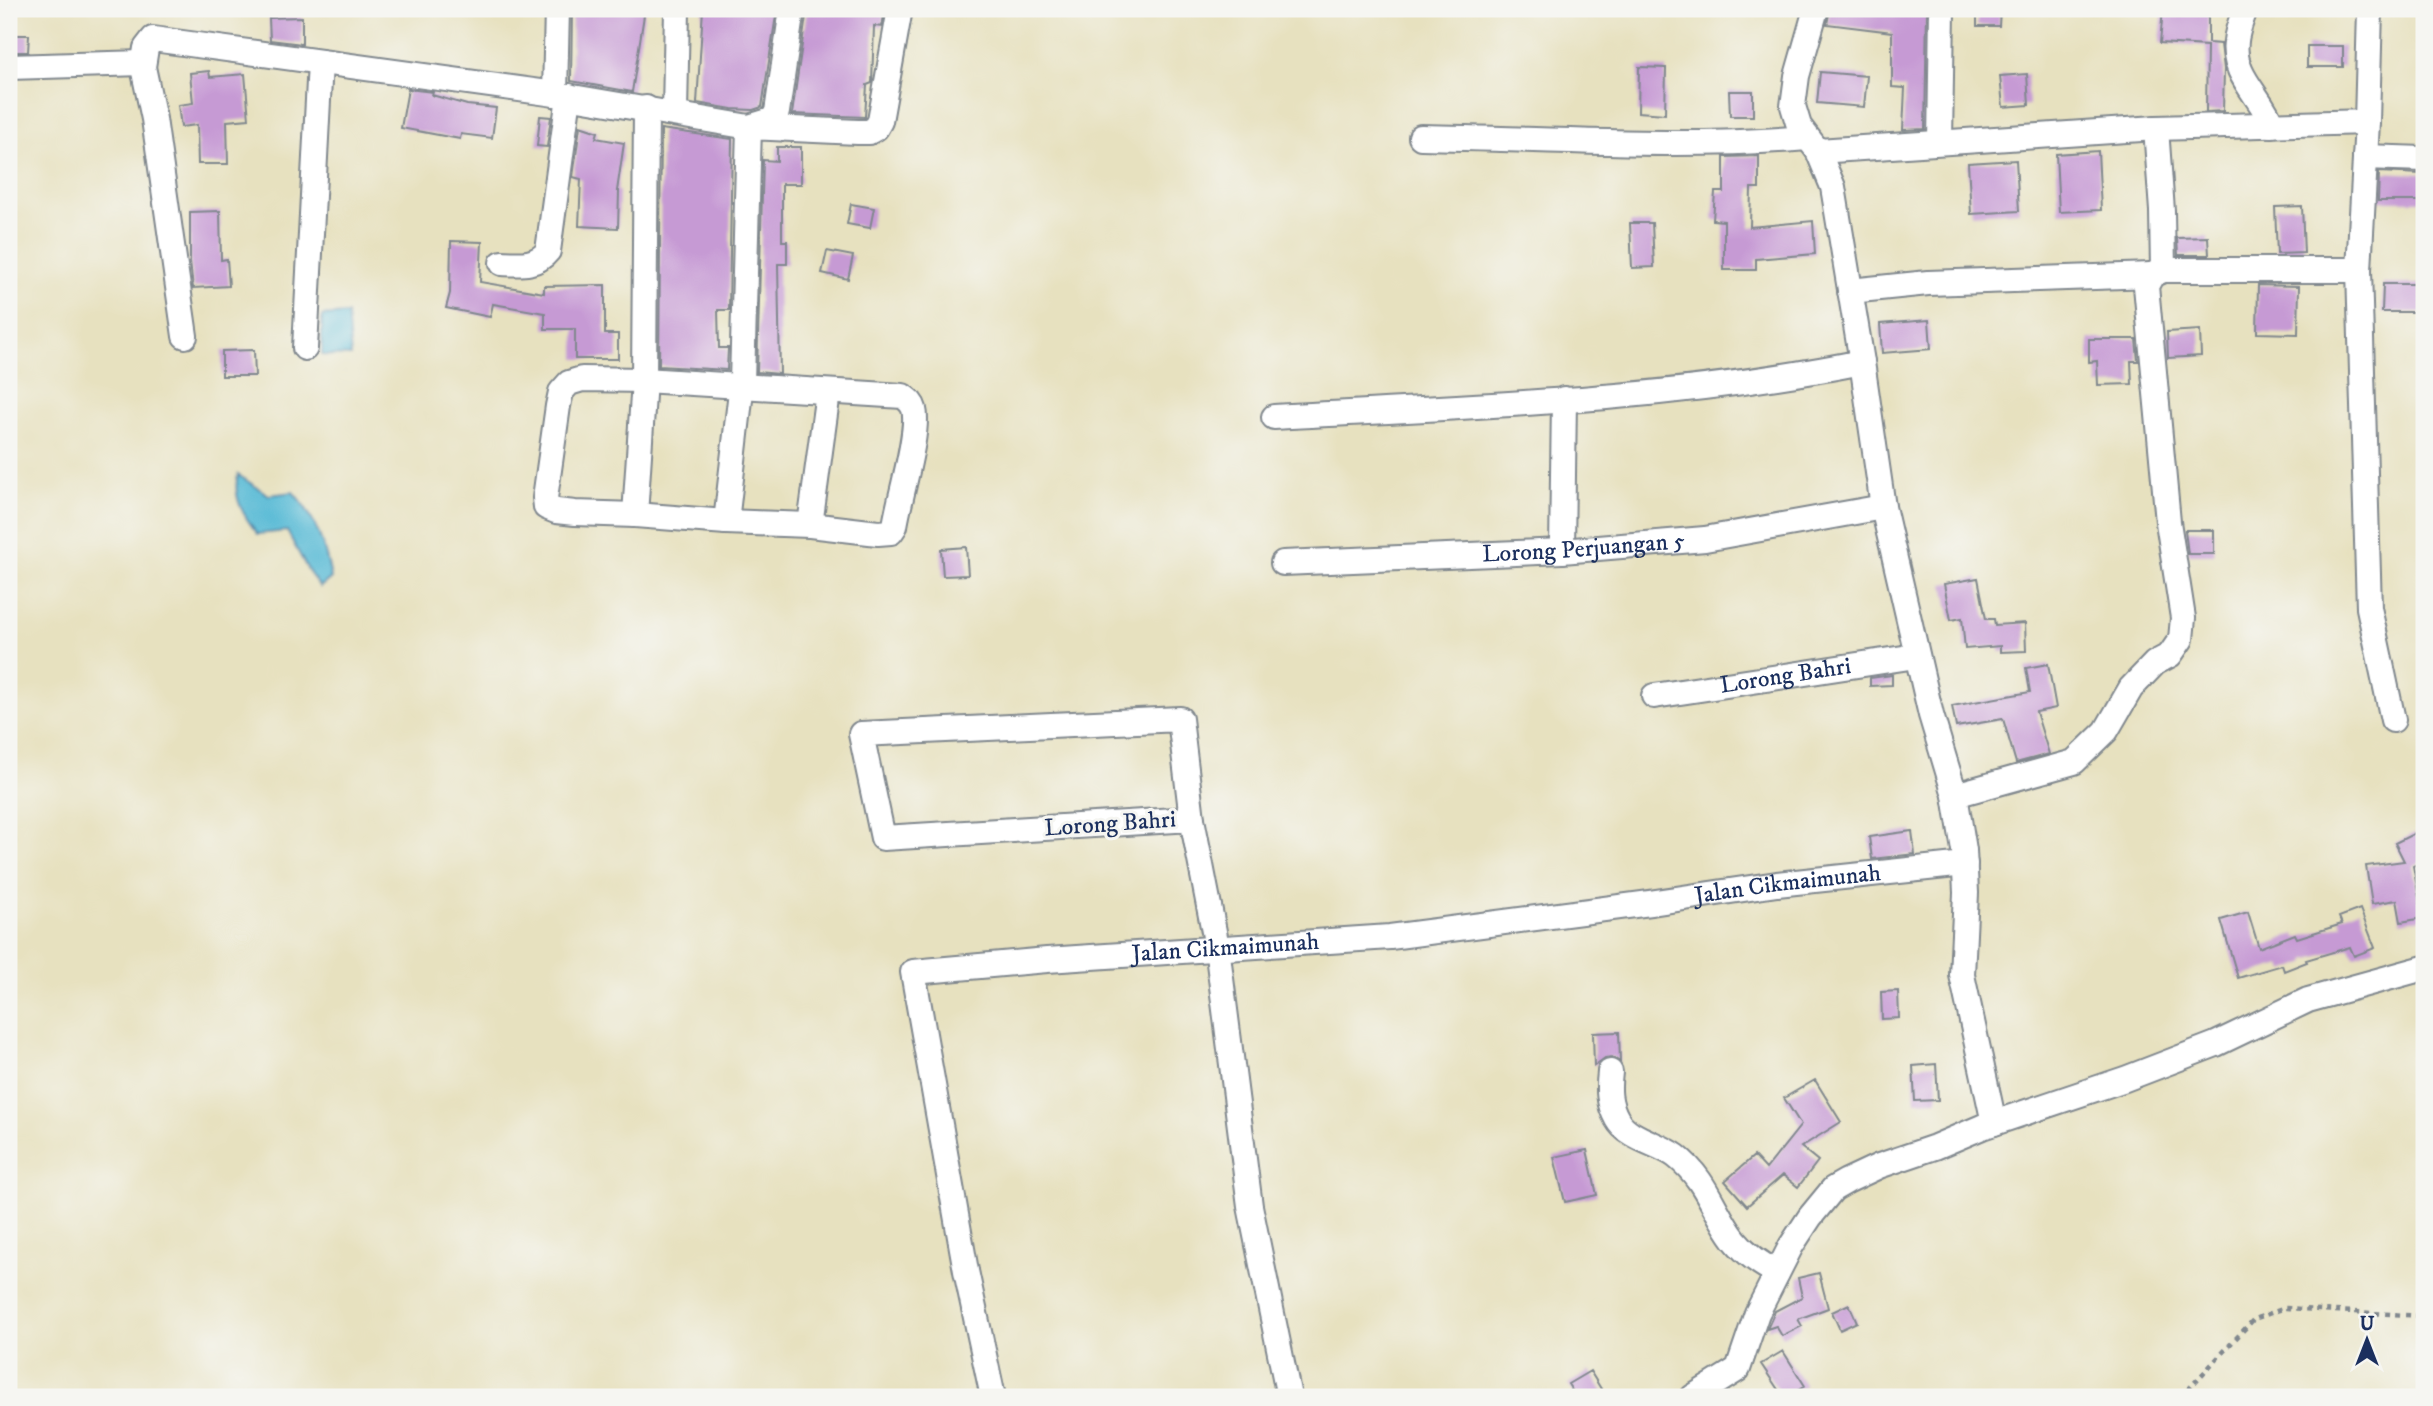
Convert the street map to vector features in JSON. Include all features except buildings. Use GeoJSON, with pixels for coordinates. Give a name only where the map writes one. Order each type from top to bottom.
{"type":"FeatureCollection","features":[{"type":"Feature","properties":{"kind":"street"},"geometry":{"type":"LineString","coordinates":[[502,263],[528,264],[542,258],[548,251],[562,95],[557,9]]}},
{"type":"Feature","properties":{"kind":"street"},"geometry":{"type":"LineString","coordinates":[[675,113],[677,9]]}},
{"type":"Feature","properties":{"kind":"street"},"geometry":{"type":"LineString","coordinates":[[750,127],[772,120],[777,113],[792,9]]}},
{"type":"Feature","properties":{"kind":"street"},"geometry":{"type":"LineString","coordinates":[[185,336],[154,119],[143,63],[147,44],[153,39],[562,95],[750,127],[869,132],[876,128],[880,121],[900,9]]}},
{"type":"Feature","properties":{"kind":"street"},"geometry":{"type":"LineString","coordinates":[[1816,9],[1797,76],[1793,106],[1795,116],[1833,187],[1883,507],[1916,656],[1955,795],[1965,864],[1962,975],[1994,1123]]}},
{"type":"Feature","properties":{"kind":"street"},"geometry":{"type":"LineString","coordinates":[[1940,142],[1942,9]]}},
{"type":"Feature","properties":{"kind":"street"},"geometry":{"type":"LineString","coordinates":[[2245,9],[2235,41],[2237,67],[2267,109],[2272,125]]}},
{"type":"Feature","properties":{"kind":"street"},"geometry":{"type":"LineString","coordinates":[[2370,9],[2359,270],[2369,608],[2393,720]]}},
{"type":"Feature","properties":{"kind":"street"},"geometry":{"type":"LineString","coordinates":[[304,348],[320,62]]}},
{"type":"Feature","properties":{"kind":"street"},"geometry":{"type":"LineString","coordinates":[[9,67],[143,63]]}},
{"type":"Feature","properties":{"kind":"street"},"geometry":{"type":"LineString","coordinates":[[635,515],[644,380],[646,108]]}},
{"type":"Feature","properties":{"kind":"street"},"geometry":{"type":"LineString","coordinates":[[1421,137],[1653,143],[1940,142],[2156,128],[2367,122]]}},
{"type":"Feature","properties":{"kind":"street"},"geometry":{"type":"LineString","coordinates":[[726,522],[741,387],[750,127]]}},
{"type":"Feature","properties":{"kind":"street"},"geometry":{"type":"LineString","coordinates":[[1955,795],[2074,762],[2106,731],[2131,688],[2155,663],[2170,655],[2181,639],[2183,618],[2168,522],[2146,286],[2157,272],[2162,211],[2156,128]]}},
{"type":"Feature","properties":{"kind":"street"},"geometry":{"type":"LineString","coordinates":[[2365,157],[2424,159]]}},
{"type":"Feature","properties":{"kind":"street"},"geometry":{"type":"LineString","coordinates":[[1850,291],[1928,283],[2157,272],[2359,270]]}},
{"type":"Feature","properties":{"kind":"street"},"geometry":{"type":"LineString","coordinates":[[1274,417],[1695,389],[1791,376],[1862,362]]}},
{"type":"Feature","properties":{"kind":"street"},"geometry":{"type":"LineString","coordinates":[[582,379],[644,380],[903,397],[909,400],[914,408],[912,443],[895,526],[891,532],[878,533],[810,525],[556,511],[546,507],[558,406],[564,388],[573,380],[582,379]]}},
{"type":"Feature","properties":{"kind":"street"},"geometry":{"type":"LineString","coordinates":[[810,525],[828,392]]}},
{"type":"Feature","properties":{"kind":"street"},"geometry":{"type":"LineString","coordinates":[[1562,551],[1564,399]]}},
{"type":"Feature","properties":{"kind":"street","name":"Lorong Perjuangan 5"},"geometry":{"type":"LineString","coordinates":[[1283,563],[1562,551],[1705,539],[1883,507]]}},
{"type":"Feature","properties":{"kind":"street","name":"Lorong Bahri"},"geometry":{"type":"LineString","coordinates":[[1654,696],[1916,656]]}},
{"type":"Feature","properties":{"kind":"street","name":"Lorong Bahri"},"geometry":{"type":"LineString","coordinates":[[1180,719],[1192,819],[883,838],[861,734],[1180,719]]}},
{"type":"Feature","properties":{"kind":"street"},"geometry":{"type":"LineString","coordinates":[[1192,819],[1217,947],[1250,1206],[1289,1397]]}},
{"type":"Feature","properties":{"kind":"street","name":"Jalan Cikmaimunah"},"geometry":{"type":"LineString","coordinates":[[993,1397],[966,1271],[913,972],[1217,947],[1390,937],[1777,884],[1965,864]]}},
{"type":"Feature","properties":{"kind":"street"},"geometry":{"type":"LineString","coordinates":[[1693,1397],[1738,1369],[1757,1313],[1791,1246],[1833,1189],[1870,1170],[1994,1123],[2125,1079],[2203,1049],[2308,1000],[2424,968]]}},
{"type":"Feature","properties":{"kind":"street"},"geometry":{"type":"LineString","coordinates":[[1610,1072],[1607,1095],[1617,1120],[1628,1132],[1676,1157],[1702,1183],[1734,1238],[1753,1259],[1777,1273]]}},
{"type":"Feature","properties":{"kind":"path"},"geometry":{"type":"LineString","coordinates":[[2182,1397],[2254,1319],[2268,1312],[2285,1308],[2309,1308],[2424,1316]]}},
{"type":"Feature","properties":{"kind":"water"},"geometry":{"type":"Polygon","coordinates":[[[347,314],[351,356],[322,355],[322,316],[347,314]]]}},
{"type":"Feature","properties":{"kind":"water"},"geometry":{"type":"Polygon","coordinates":[[[238,475],[269,495],[293,492],[301,501],[318,532],[329,566],[331,578],[320,587],[287,531],[258,534],[244,514],[238,499],[238,475]]]}}]}
